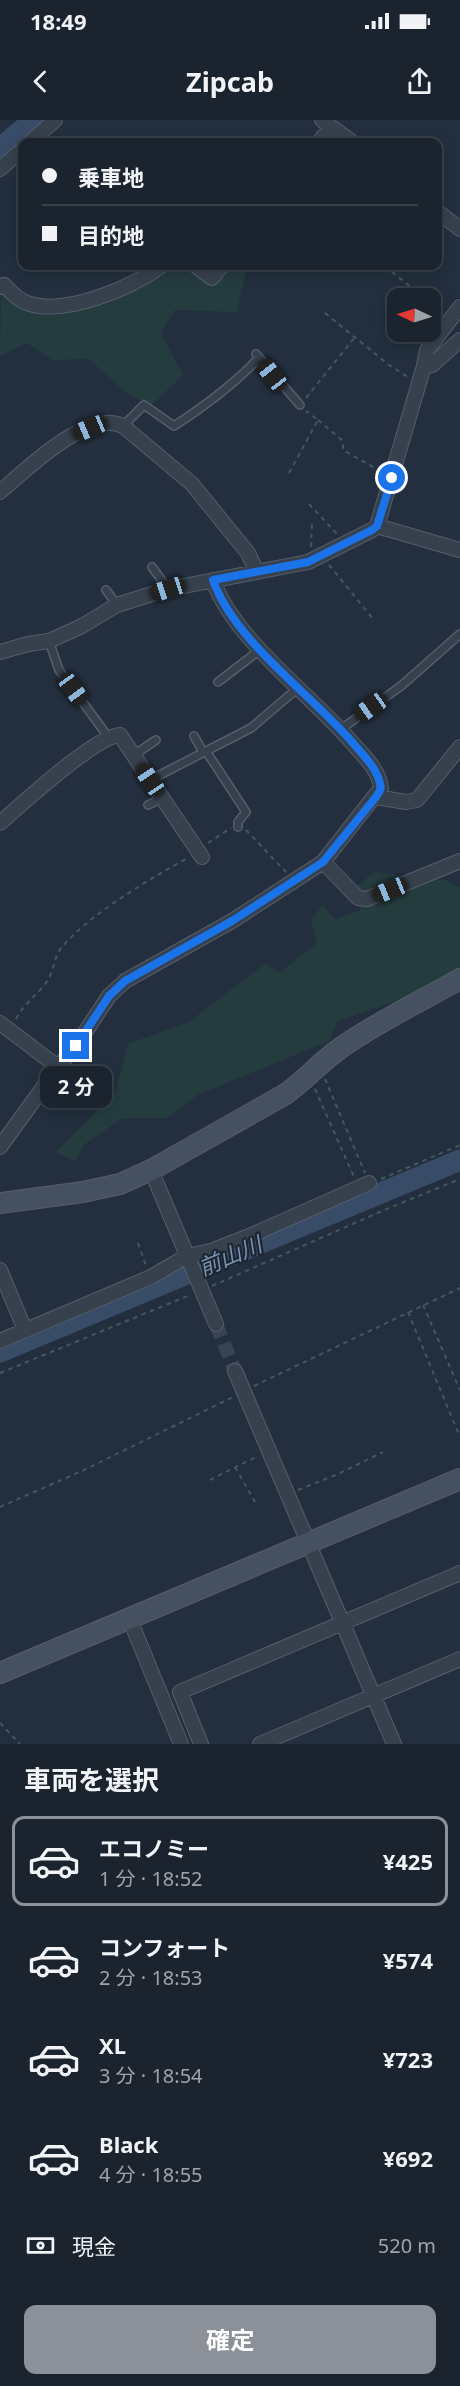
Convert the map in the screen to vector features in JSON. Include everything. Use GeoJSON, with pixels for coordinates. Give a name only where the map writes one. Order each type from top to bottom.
{"type":"FeatureCollection","features":[{"type":"Feature","properties":{"kind":"street"},"geometry":{"type":"LineString","coordinates":[[39,138],[55,120]]}},
{"type":"Feature","properties":{"kind":"street"},"geometry":{"type":"LineString","coordinates":[[321,138],[327,123],[347,138]]}},
{"type":"Feature","properties":{"kind":"street"},"geometry":{"type":"LineString","coordinates":[[0,169],[18,153]]}},
{"type":"Feature","properties":{"kind":"street"},"geometry":{"type":"LineString","coordinates":[[442,215],[460,229]]}},
{"type":"Feature","properties":{"kind":"street"},"geometry":{"type":"LineString","coordinates":[[0,287],[4,285],[14,296],[32,305],[71,304],[111,293],[138,281],[155,270]]}},
{"type":"Feature","properties":{"kind":"street"},"geometry":{"type":"LineString","coordinates":[[201,270],[212,278],[219,270]]}},
{"type":"Feature","properties":{"kind":"street"},"geometry":{"type":"LineString","coordinates":[[0,652],[49,641],[82,626],[117,605],[168,589],[257,573],[317,559],[372,530],[377,526],[392,478],[427,350],[460,308]]}},
{"type":"Feature","properties":{"kind":"street"},"geometry":{"type":"LineString","coordinates":[[424,366],[432,365],[460,340]]}},
{"type":"Feature","properties":{"kind":"street"},"geometry":{"type":"LineString","coordinates":[[0,492],[62,440],[108,422],[123,426],[192,484],[248,553],[257,573]]}},
{"type":"Feature","properties":{"kind":"street"},"geometry":{"type":"LineString","coordinates":[[377,526],[460,550]]}},
{"type":"Feature","properties":{"kind":"street"},"geometry":{"type":"LineString","coordinates":[[0,1147],[58,1066],[76,1046],[109,996],[125,981],[232,921],[323,862],[381,788],[375,771],[341,729],[261,650],[233,616],[213,580]]}},
{"type":"Feature","properties":{"kind":"street"},"geometry":{"type":"LineString","coordinates":[[0,822],[50,780],[109,738],[120,735],[201,854]]}},
{"type":"Feature","properties":{"kind":"street"},"geometry":{"type":"LineString","coordinates":[[376,797],[406,802],[417,800],[460,747]]}},
{"type":"Feature","properties":{"kind":"street"},"geometry":{"type":"LineString","coordinates":[[323,862],[358,898],[367,898],[460,861]]}},
{"type":"Feature","properties":{"kind":"street"},"geometry":{"type":"LineString","coordinates":[[0,1203],[101,1190],[151,1170],[275,1101],[352,1040],[460,979]]}},
{"type":"Feature","properties":{"kind":"street"},"geometry":{"type":"LineString","coordinates":[[5,1027],[58,1066]]}},
{"type":"Feature","properties":{"kind":"street"},"geometry":{"type":"LineString","coordinates":[[151,1170],[216,1324]]}},
{"type":"Feature","properties":{"kind":"street"},"geometry":{"type":"LineString","coordinates":[[0,1341],[364,1186]]}},
{"type":"Feature","properties":{"kind":"street"},"geometry":{"type":"LineString","coordinates":[[0,1270],[25,1330]]}},
{"type":"Feature","properties":{"kind":"street"},"geometry":{"type":"LineString","coordinates":[[235,1371],[394,1744]]}},
{"type":"Feature","properties":{"kind":"street"},"geometry":{"type":"LineString","coordinates":[[0,1673],[460,1479]]}},
{"type":"Feature","properties":{"kind":"street"},"geometry":{"type":"LineString","coordinates":[[201,1744],[180,1692],[460,1573]]}},
{"type":"Feature","properties":{"kind":"street"},"geometry":{"type":"LineString","coordinates":[[130,1620],[181,1744]]}},
{"type":"Feature","properties":{"kind":"street"},"geometry":{"type":"LineString","coordinates":[[260,1744],[460,1659]]}},
{"type":"Feature","properties":{"kind":"lane"},"geometry":{"type":"LineString","coordinates":[[123,426],[144,405],[174,426],[236,382],[257,356],[300,405]]}},
{"type":"Feature","properties":{"kind":"lane"},"geometry":{"type":"LineString","coordinates":[[152,567],[168,589]]}},
{"type":"Feature","properties":{"kind":"lane"},"geometry":{"type":"LineString","coordinates":[[106,590],[117,605]]}},
{"type":"Feature","properties":{"kind":"lane"},"geometry":{"type":"LineString","coordinates":[[341,729],[401,686],[460,634]]}},
{"type":"Feature","properties":{"kind":"lane"},"geometry":{"type":"LineString","coordinates":[[49,641],[59,670],[109,738]]}},
{"type":"Feature","properties":{"kind":"lane"},"geometry":{"type":"LineString","coordinates":[[218,682],[261,650]]}},
{"type":"Feature","properties":{"kind":"lane"},"geometry":{"type":"LineString","coordinates":[[150,780],[251,728],[299,687]]}},
{"type":"Feature","properties":{"kind":"lane"},"geometry":{"type":"LineString","coordinates":[[194,736],[246,812],[238,822],[238,826]]}},
{"type":"Feature","properties":{"kind":"lane"},"geometry":{"type":"LineString","coordinates":[[134,755],[156,740]]}},
{"type":"Feature","properties":{"kind":"lane"},"geometry":{"type":"LineString","coordinates":[[147,805],[163,798]]}},
{"type":"Feature","properties":{"kind":"path"},"geometry":{"type":"LineString","coordinates":[[390,270],[412,288]]}},
{"type":"Feature","properties":{"kind":"path"},"geometry":{"type":"LineString","coordinates":[[325,313],[389,365],[419,384]]}},
{"type":"Feature","properties":{"kind":"path"},"geometry":{"type":"LineString","coordinates":[[355,337],[300,405],[343,441],[343,450],[392,478]]}},
{"type":"Feature","properties":{"kind":"path"},"geometry":{"type":"LineString","coordinates":[[289,473],[318,420]]}},
{"type":"Feature","properties":{"kind":"path"},"geometry":{"type":"LineString","coordinates":[[309,504],[346,543]]}},
{"type":"Feature","properties":{"kind":"path"},"geometry":{"type":"LineString","coordinates":[[312,523],[317,559],[374,620]]}},
{"type":"Feature","properties":{"kind":"path"},"geometry":{"type":"LineString","coordinates":[[5,1027],[48,980],[61,948],[75,933],[142,883],[201,854],[217,835],[242,826],[265,848],[293,881]]}},
{"type":"Feature","properties":{"kind":"path"},"geometry":{"type":"LineString","coordinates":[[314,1070],[364,1186]]}},
{"type":"Feature","properties":{"kind":"path"},"geometry":{"type":"LineString","coordinates":[[314,1070],[364,1186]]}},
{"type":"Feature","properties":{"kind":"path"},"geometry":{"type":"LineString","coordinates":[[364,1186],[460,1145]]}},
{"type":"Feature","properties":{"kind":"path"},"geometry":{"type":"LineString","coordinates":[[0,1373],[460,1179]]}},
{"type":"Feature","properties":{"kind":"path"},"geometry":{"type":"LineString","coordinates":[[138,1243],[151,1277]]}},
{"type":"Feature","properties":{"kind":"path"},"geometry":{"type":"LineString","coordinates":[[0,1507],[84,1470],[460,1288]]}},
{"type":"Feature","properties":{"kind":"path"},"geometry":{"type":"LineString","coordinates":[[423,1305],[460,1390]]}},
{"type":"Feature","properties":{"kind":"path"},"geometry":{"type":"LineString","coordinates":[[408,1312],[460,1437]]}},
{"type":"Feature","properties":{"kind":"path"},"geometry":{"type":"LineString","coordinates":[[210,1480],[270,1451]]}},
{"type":"Feature","properties":{"kind":"path"},"geometry":{"type":"LineString","coordinates":[[288,1494],[338,1474],[383,1452]]}},
{"type":"Feature","properties":{"kind":"path"},"geometry":{"type":"LineString","coordinates":[[235,1467],[255,1502]]}},
{"type":"Feature","properties":{"kind":"path"},"geometry":{"type":"LineString","coordinates":[[0,1723],[20,1744]]}},
{"type":"Feature","properties":{"kind":"green space"},"geometry":{"type":"Polygon","coordinates":[[[166,270],[202,270],[211,274],[220,270],[246,270],[237,312],[175,310],[161,333],[183,375],[151,406],[125,392],[89,359],[52,360],[27,343],[0,356],[1,294],[33,309],[120,295],[166,270]]]}},
{"type":"Feature","properties":{"kind":"green space"},"geometry":{"type":"Polygon","coordinates":[[[375,872],[445,880],[460,887],[460,972],[422,992],[338,1021],[329,1041],[197,1095],[168,1118],[123,1118],[86,1143],[74,1161],[56,1152],[115,1093],[128,1044],[189,1022],[266,963],[279,973],[317,943],[311,920],[322,906],[336,919],[360,910],[358,885],[375,872]]]}},
{"type":"Feature","properties":{"kind":"waterway"},"geometry":{"type":"LineString","coordinates":[[0,148],[34,120]]}},
{"type":"Feature","properties":{"kind":"waterway","name":"前山川"},"geometry":{"type":"LineString","coordinates":[[0,1352],[460,1160]]}},
{"type":"Feature","properties":{"kind":"tunnel"},"geometry":{"type":"LineString","coordinates":[[216,1324],[235,1371]]}},
{"type":"Feature","properties":{"kind":"route"},"geometry":{"type":"LineString","coordinates":[[76,1046],[109,996],[125,981],[232,921],[323,862],[376,797],[381,788],[380,783],[368,760],[341,729],[248,635],[224,603],[213,580],[308,562],[372,530],[377,526],[392,478]]}}]}
